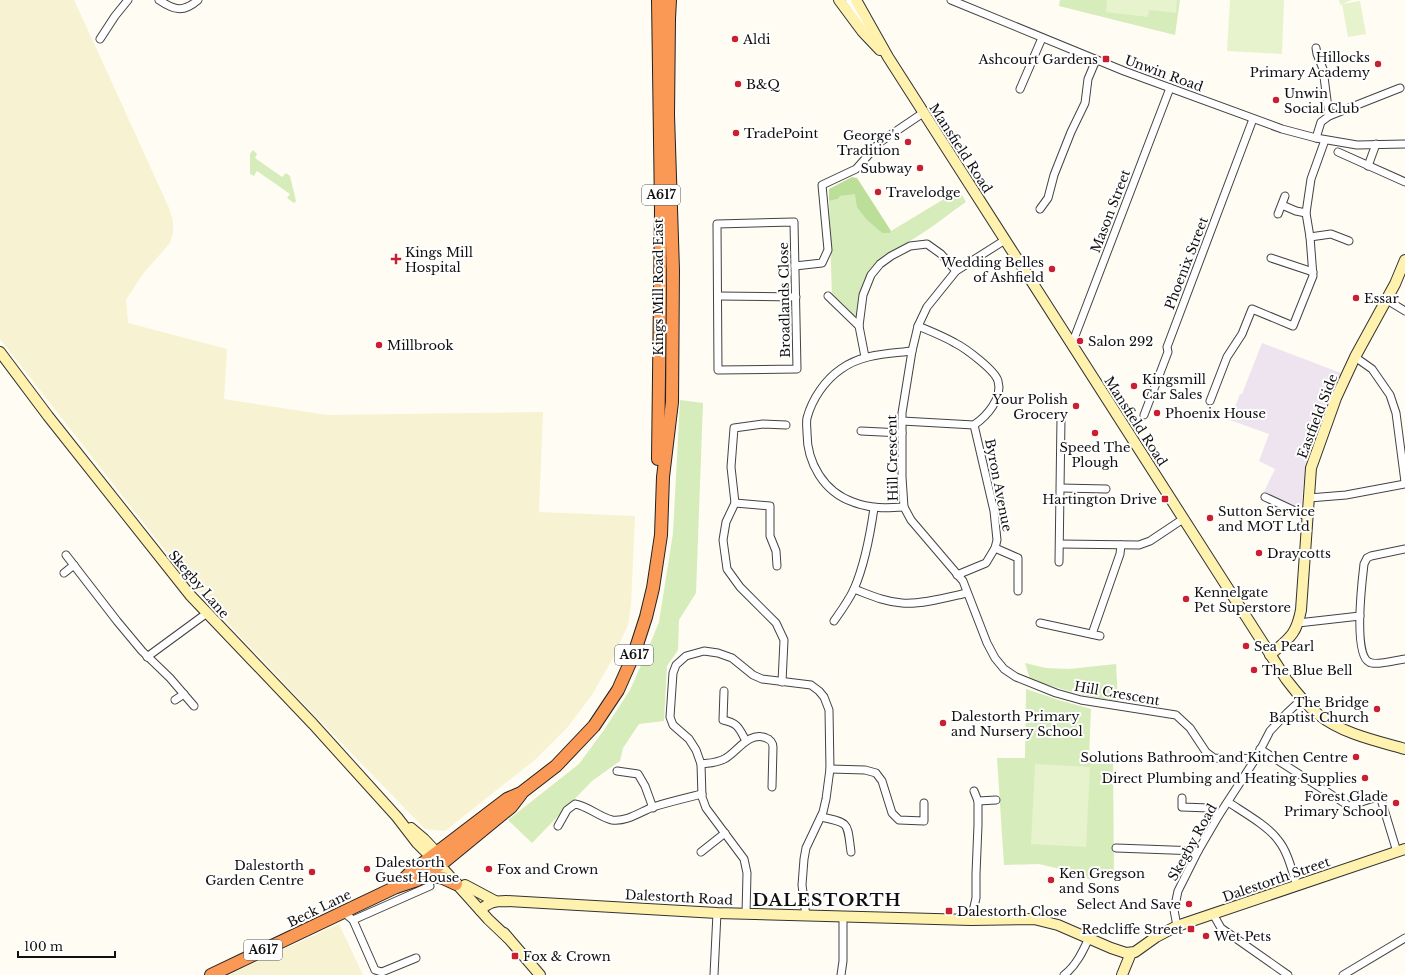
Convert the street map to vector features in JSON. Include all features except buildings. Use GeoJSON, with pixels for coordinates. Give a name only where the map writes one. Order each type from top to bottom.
{"type":"FeatureCollection","features":[{"type":"Feature","properties":{"kind":"highway","name":"Kings Mill Road East"},"geometry":{"type":"LineString","coordinates":[[658,0],[661,210],[658,460],[663,477]]}},
{"type":"Feature","properties":{"kind":"highway"},"geometry":{"type":"LineString","coordinates":[[657,14],[662,0]]}},
{"type":"Feature","properties":{"kind":"highway","name":"Kings Mill Road East"},"geometry":{"type":"LineString","coordinates":[[438,859],[507,799],[521,793],[556,766],[594,726],[618,690],[634,654],[646,617],[653,588],[661,535],[663,477],[672,402],[673,270],[668,115],[668,19],[670,0]]}},
{"type":"Feature","properties":{"kind":"highway","name":"Beck Lane"},"geometry":{"type":"LineString","coordinates":[[211,975],[396,887],[417,880],[426,874],[438,859]]}},
{"type":"Feature","properties":{"kind":"highway","name":"Beck Lane"},"geometry":{"type":"LineString","coordinates":[[396,887],[410,873],[438,859]]}},
{"type":"Feature","properties":{"kind":"highway"},"geometry":{"type":"LineString","coordinates":[[426,874],[460,884]]}},
{"type":"Feature","properties":{"kind":"main road","name":"Mansfield Road"},"geometry":{"type":"LineString","coordinates":[[839,0],[869,39],[888,57]]}},
{"type":"Feature","properties":{"kind":"main road","name":"Mansfield Road"},"geometry":{"type":"LineString","coordinates":[[856,0],[888,57],[923,113],[1286,679],[1302,699],[1320,716],[1335,725],[1405,749]]}},
{"type":"Feature","properties":{"kind":"main road","name":"Eastfield Side"},"geometry":{"type":"LineString","coordinates":[[1270,655],[1292,636],[1298,623],[1301,610],[1311,468],[1336,398],[1355,357],[1387,300],[1405,260]]}},
{"type":"Feature","properties":{"kind":"main road","name":"Skegby Lane"},"geometry":{"type":"LineString","coordinates":[[0,352],[35,400],[190,595],[313,724],[397,817],[417,843],[438,859]]}},
{"type":"Feature","properties":{"kind":"main road","name":"Dalestorth Street"},"geometry":{"type":"LineString","coordinates":[[1131,953],[1177,926],[1401,851]]}},
{"type":"Feature","properties":{"kind":"main road"},"geometry":{"type":"LineString","coordinates":[[438,859],[540,975]]}},
{"type":"Feature","properties":{"kind":"main road"},"geometry":{"type":"LineString","coordinates":[[460,884],[495,900]]}},
{"type":"Feature","properties":{"kind":"main road"},"geometry":{"type":"LineString","coordinates":[[482,908],[495,900]]}},
{"type":"Feature","properties":{"kind":"main road","name":"Dalestorth Road"},"geometry":{"type":"LineString","coordinates":[[495,900],[717,913],[971,920],[1034,919],[1049,922],[1111,948],[1126,953],[1131,953]]}},
{"type":"Feature","properties":{"kind":"main road"},"geometry":{"type":"LineString","coordinates":[[1122,975],[1131,953]]}},
{"type":"Feature","properties":{"kind":"street"},"geometry":{"type":"LineString","coordinates":[[101,34],[128,0]]}},
{"type":"Feature","properties":{"kind":"street"},"geometry":{"type":"LineString","coordinates":[[159,0],[175,9],[184,9],[198,0]]}},
{"type":"Feature","properties":{"kind":"street"},"geometry":{"type":"LineString","coordinates":[[849,0],[854,7],[869,39]]}},
{"type":"Feature","properties":{"kind":"street","name":"Unwin Road"},"geometry":{"type":"LineString","coordinates":[[951,0],[1096,60],[1253,119],[1316,138],[1356,145],[1405,144]]}},
{"type":"Feature","properties":{"kind":"street"},"geometry":{"type":"LineString","coordinates":[[1020,89],[1042,38]]}},
{"type":"Feature","properties":{"kind":"street"},"geometry":{"type":"LineString","coordinates":[[1316,48],[1323,69],[1329,116]]}},
{"type":"Feature","properties":{"kind":"street"},"geometry":{"type":"LineString","coordinates":[[1040,209],[1048,198],[1059,161],[1085,103],[1088,79],[1096,60]]}},
{"type":"Feature","properties":{"kind":"street","name":"Mason Street"},"geometry":{"type":"LineString","coordinates":[[1071,342],[1075,336],[1170,88]]}},
{"type":"Feature","properties":{"kind":"street"},"geometry":{"type":"LineString","coordinates":[[1316,138],[1321,122],[1329,116],[1400,88]]}},
{"type":"Feature","properties":{"kind":"street"},"geometry":{"type":"LineString","coordinates":[[795,266],[822,263],[828,250],[822,185],[856,169],[880,142],[923,113]]}},
{"type":"Feature","properties":{"kind":"street","name":"Phoenix Street"},"geometry":{"type":"LineString","coordinates":[[1144,415],[1168,352],[1167,347],[1253,119]]}},
{"type":"Feature","properties":{"kind":"street"},"geometry":{"type":"LineString","coordinates":[[1210,401],[1227,357],[1242,334],[1252,309],[1293,326],[1313,276],[1310,237],[1306,213],[1311,179],[1326,140]]}},
{"type":"Feature","properties":{"kind":"street"},"geometry":{"type":"LineString","coordinates":[[1368,166],[1376,144]]}},
{"type":"Feature","properties":{"kind":"street"},"geometry":{"type":"LineString","coordinates":[[1338,152],[1405,182]]}},
{"type":"Feature","properties":{"kind":"street"},"geometry":{"type":"LineString","coordinates":[[1278,214],[1285,196]]}},
{"type":"Feature","properties":{"kind":"street"},"geometry":{"type":"LineString","coordinates":[[1282,205],[1296,211],[1306,213]]}},
{"type":"Feature","properties":{"kind":"street","name":"Broadlands Close"},"geometry":{"type":"LineString","coordinates":[[794,222],[795,266],[797,370],[718,370],[717,224],[794,222]]}},
{"type":"Feature","properties":{"kind":"street"},"geometry":{"type":"LineString","coordinates":[[1310,237],[1331,234],[1349,241]]}},
{"type":"Feature","properties":{"kind":"street","name":"Hill Crescent"},"geometry":{"type":"LineString","coordinates":[[1005,240],[956,271],[927,307],[918,326],[906,386],[902,421],[902,477],[904,507],[911,520],[962,581],[987,643],[995,658],[1004,669],[1016,677],[1056,693],[1080,700],[1176,715],[1190,728],[1206,752],[1214,758],[1256,758]]}},
{"type":"Feature","properties":{"kind":"street"},"geometry":{"type":"LineString","coordinates":[[865,357],[859,326],[863,295],[869,280],[880,264],[891,256],[910,246],[928,244],[942,254],[956,271]]}},
{"type":"Feature","properties":{"kind":"street"},"geometry":{"type":"LineString","coordinates":[[1271,258],[1312,272]]}},
{"type":"Feature","properties":{"kind":"street"},"geometry":{"type":"LineString","coordinates":[[718,296],[796,297]]}},
{"type":"Feature","properties":{"kind":"street"},"geometry":{"type":"LineString","coordinates":[[828,296],[859,326]]}},
{"type":"Feature","properties":{"kind":"street"},"geometry":{"type":"LineString","coordinates":[[1387,300],[1405,311]]}},
{"type":"Feature","properties":{"kind":"street"},"geometry":{"type":"LineString","coordinates":[[902,421],[974,425],[990,411],[995,402],[999,389],[998,380],[992,372],[956,343],[918,326]]}},
{"type":"Feature","properties":{"kind":"street"},"geometry":{"type":"LineString","coordinates":[[904,507],[874,508],[852,502],[832,490],[818,474],[810,458],[807,440],[807,419],[814,400],[827,381],[842,369],[865,357],[912,351]]}},
{"type":"Feature","properties":{"kind":"street"},"geometry":{"type":"LineString","coordinates":[[1309,498],[1346,495],[1405,483],[1396,413],[1390,395],[1372,369],[1355,357]]}},
{"type":"Feature","properties":{"kind":"street"},"geometry":{"type":"LineString","coordinates":[[1059,562],[1061,418]]}},
{"type":"Feature","properties":{"kind":"street"},"geometry":{"type":"LineString","coordinates":[[782,682],[784,640],[780,629],[766,612],[740,587],[727,569],[723,540],[726,522],[735,503],[730,467],[734,428],[763,424],[786,425]]}},
{"type":"Feature","properties":{"kind":"street","name":"Byron Avenue"},"geometry":{"type":"LineString","coordinates":[[957,575],[986,563],[992,556],[997,540],[994,511],[974,425]]}},
{"type":"Feature","properties":{"kind":"street"},"geometry":{"type":"LineString","coordinates":[[861,431],[902,433]]}},
{"type":"Feature","properties":{"kind":"street"},"geometry":{"type":"LineString","coordinates":[[1061,488],[1106,489]]}},
{"type":"Feature","properties":{"kind":"street"},"geometry":{"type":"LineString","coordinates":[[1265,497],[1308,517]]}},
{"type":"Feature","properties":{"kind":"street"},"geometry":{"type":"LineString","coordinates":[[735,503],[770,506],[769,530],[776,551],[777,566]]}},
{"type":"Feature","properties":{"kind":"street"},"geometry":{"type":"LineString","coordinates":[[834,621],[854,589],[869,543],[874,508]]}},
{"type":"Feature","properties":{"kind":"street"},"geometry":{"type":"LineString","coordinates":[[1060,544],[1139,545],[1150,541],[1183,519]]}},
{"type":"Feature","properties":{"kind":"street"},"geometry":{"type":"LineString","coordinates":[[1092,634],[1120,554],[1121,545]]}},
{"type":"Feature","properties":{"kind":"street"},"geometry":{"type":"LineString","coordinates":[[995,548],[1018,558],[1018,591]]}},
{"type":"Feature","properties":{"kind":"street"},"geometry":{"type":"LineString","coordinates":[[1405,550],[1367,558],[1364,564],[1360,616],[1362,652],[1367,662],[1372,664],[1405,659]]}},
{"type":"Feature","properties":{"kind":"street"},"geometry":{"type":"LineString","coordinates":[[66,555],[117,621],[147,656],[162,670],[194,706]]}},
{"type":"Feature","properties":{"kind":"street"},"geometry":{"type":"LineString","coordinates":[[64,573],[74,564]]}},
{"type":"Feature","properties":{"kind":"street"},"geometry":{"type":"LineString","coordinates":[[854,589],[878,598],[903,604],[935,600],[967,593]]}},
{"type":"Feature","properties":{"kind":"street"},"geometry":{"type":"LineString","coordinates":[[147,656],[207,613]]}},
{"type":"Feature","properties":{"kind":"street"},"geometry":{"type":"LineString","coordinates":[[1298,623],[1360,616]]}},
{"type":"Feature","properties":{"kind":"street"},"geometry":{"type":"LineString","coordinates":[[1040,623],[1100,636]]}},
{"type":"Feature","properties":{"kind":"street"},"geometry":{"type":"LineString","coordinates":[[746,914],[748,873],[744,859],[706,808],[702,794],[701,764],[696,750],[689,739],[673,725],[670,717],[673,673],[676,665],[686,656],[704,651],[718,653],[732,658],[753,675],[762,679],[811,685],[824,697],[829,710],[830,769],[826,799],[821,818],[806,848],[804,859],[802,885],[806,916]]}},
{"type":"Feature","properties":{"kind":"street"},"geometry":{"type":"LineString","coordinates":[[724,691],[723,720],[732,722],[738,726],[746,741]]}},
{"type":"Feature","properties":{"kind":"street"},"geometry":{"type":"LineString","coordinates":[[175,700],[184,694]]}},
{"type":"Feature","properties":{"kind":"street","name":"Skegby Road"},"geometry":{"type":"LineString","coordinates":[[1177,926],[1174,910],[1178,891],[1198,851],[1219,815],[1256,758],[1270,731],[1302,699]]}},
{"type":"Feature","properties":{"kind":"street"},"geometry":{"type":"LineString","coordinates":[[701,764],[718,762],[724,759],[746,741],[761,737],[767,738],[773,743],[772,787]]}},
{"type":"Feature","properties":{"kind":"street"},"geometry":{"type":"LineString","coordinates":[[1260,749],[1349,806],[1380,796],[1401,851]]}},
{"type":"Feature","properties":{"kind":"street"},"geometry":{"type":"LineString","coordinates":[[830,769],[864,770],[876,773],[882,781],[892,813],[899,820],[924,821],[924,804]]}},
{"type":"Feature","properties":{"kind":"street"},"geometry":{"type":"LineString","coordinates":[[617,771],[638,774],[645,786],[653,808]]}},
{"type":"Feature","properties":{"kind":"street"},"geometry":{"type":"LineString","coordinates":[[971,920],[976,898],[978,801],[974,791]]}},
{"type":"Feature","properties":{"kind":"street"},"geometry":{"type":"LineString","coordinates":[[558,826],[567,810],[575,804],[582,805],[613,820],[625,819],[653,808],[702,794]]}},
{"type":"Feature","properties":{"kind":"street"},"geometry":{"type":"LineString","coordinates":[[1182,798],[1182,807],[1209,808],[1219,815]]}},
{"type":"Feature","properties":{"kind":"street"},"geometry":{"type":"LineString","coordinates":[[978,801],[996,800]]}},
{"type":"Feature","properties":{"kind":"street"},"geometry":{"type":"LineString","coordinates":[[1228,802],[1278,839],[1284,850],[1297,886]]}},
{"type":"Feature","properties":{"kind":"street"},"geometry":{"type":"LineString","coordinates":[[821,818],[845,824],[849,832],[851,852]]}},
{"type":"Feature","properties":{"kind":"street"},"geometry":{"type":"LineString","coordinates":[[701,852],[725,833]]}},
{"type":"Feature","properties":{"kind":"street"},"geometry":{"type":"LineString","coordinates":[[1116,848],[1198,851]]}},
{"type":"Feature","properties":{"kind":"street"},"geometry":{"type":"LineString","coordinates":[[353,920],[430,886],[426,874]]}},
{"type":"Feature","properties":{"kind":"street"},"geometry":{"type":"LineString","coordinates":[[343,912],[353,920],[375,970],[382,972],[416,958]]}},
{"type":"Feature","properties":{"kind":"street"},"geometry":{"type":"LineString","coordinates":[[714,975],[717,913]]}},
{"type":"Feature","properties":{"kind":"street"},"geometry":{"type":"LineString","coordinates":[[1213,914],[1221,928],[1288,975]]}},
{"type":"Feature","properties":{"kind":"street"},"geometry":{"type":"LineString","coordinates":[[841,975],[843,961],[843,917]]}},
{"type":"Feature","properties":{"kind":"street"},"geometry":{"type":"LineString","coordinates":[[1064,975],[1080,957],[1089,938]]}},
{"type":"Feature","properties":{"kind":"street"},"geometry":{"type":"LineString","coordinates":[[1344,975],[1405,938]]}},
{"type":"Feature","properties":{"kind":"shaded area"},"geometry":{"type":"Polygon","coordinates":[[[0,0],[74,0],[169,208],[173,221],[173,233],[170,243],[142,275],[126,300],[128,323],[227,349],[224,399],[327,415],[543,412],[539,512],[635,516],[631,605],[628,625],[613,658],[592,695],[567,728],[536,759],[445,831],[425,829],[297,697],[192,585],[0,339],[0,0]]]}},
{"type":"Feature","properties":{"kind":"shaded area"},"geometry":{"type":"Polygon","coordinates":[[[1262,343],[1341,373],[1306,460],[1300,518],[1260,500],[1275,469],[1259,461],[1269,434],[1230,420],[1262,343]]]}},
{"type":"Feature","properties":{"kind":"shaded area"},"geometry":{"type":"Polygon","coordinates":[[[339,924],[363,975],[228,975],[291,946],[339,924]]]}},
{"type":"Feature","properties":{"kind":"green space"},"geometry":{"type":"Polygon","coordinates":[[[1060,0],[1180,0],[1175,35],[1059,6],[1060,0]]]}},
{"type":"Feature","properties":{"kind":"green space"},"geometry":{"type":"Polygon","coordinates":[[[1107,0],[1177,0],[1176,13],[1149,10],[1148,17],[1106,12],[1107,0]]]}},
{"type":"Feature","properties":{"kind":"green space"},"geometry":{"type":"Polygon","coordinates":[[[1230,0],[1284,0],[1282,54],[1227,51],[1230,0]]]}},
{"type":"Feature","properties":{"kind":"green space"},"geometry":{"type":"Polygon","coordinates":[[[1339,0],[1351,0],[1343,4],[1360,1],[1366,34],[1348,37],[1342,4],[1340,5],[1339,0]]]}},
{"type":"Feature","properties":{"kind":"green space"},"geometry":{"type":"Polygon","coordinates":[[[253,150],[257,154],[255,158],[282,177],[286,173],[290,176],[296,201],[294,203],[287,198],[290,194],[257,171],[254,176],[250,174],[250,154],[253,150]]]}},
{"type":"Feature","properties":{"kind":"green space"},"geometry":{"type":"Polygon","coordinates":[[[852,177],[857,178],[891,231],[890,233],[882,233],[867,220],[857,207],[855,194],[840,196],[838,199],[829,201],[829,189],[852,177]]]}},
{"type":"Feature","properties":{"kind":"green space"},"geometry":{"type":"Polygon","coordinates":[[[959,190],[966,202],[927,230],[884,257],[876,264],[864,281],[858,301],[857,316],[853,317],[832,297],[829,201],[838,199],[840,196],[855,193],[867,220],[882,233],[890,233],[959,190]]]}},
{"type":"Feature","properties":{"kind":"green space"},"geometry":{"type":"Polygon","coordinates":[[[680,400],[703,403],[696,593],[679,620],[678,650],[667,666],[664,721],[639,724],[623,748],[620,761],[592,781],[532,843],[508,820],[579,764],[604,730],[630,690],[659,622],[673,533],[680,400]]]}},
{"type":"Feature","properties":{"kind":"green space"},"geometry":{"type":"Polygon","coordinates":[[[1025,663],[1046,668],[1069,669],[1116,664],[1118,701],[1073,692],[1030,679],[1025,663]]]}},
{"type":"Feature","properties":{"kind":"green space"},"geometry":{"type":"Polygon","coordinates":[[[1026,689],[1091,709],[1089,757],[1113,758],[1114,878],[1096,871],[1091,880],[1072,872],[1039,864],[1004,865],[997,758],[1025,758],[1026,689]]]}},
{"type":"Feature","properties":{"kind":"green space"},"geometry":{"type":"Polygon","coordinates":[[[1035,764],[1090,767],[1086,847],[1031,844],[1035,764]]]}},
{"type":"Feature","properties":{"kind":"place","name":"Aldi"},"geometry":{"type":"Point","coordinates":[735,39]}},
{"type":"Feature","properties":{"kind":"place","name":"Ashcourt Gardens"},"geometry":{"type":"Point","coordinates":[1106,59]}},
{"type":"Feature","properties":{"kind":"place","name":"Hillocks Primary Academy"},"geometry":{"type":"Point","coordinates":[1378,64]}},
{"type":"Feature","properties":{"kind":"place","name":"B&Q"},"geometry":{"type":"Point","coordinates":[738,84]}},
{"type":"Feature","properties":{"kind":"place","name":"Unwin Social Club"},"geometry":{"type":"Point","coordinates":[1276,100]}},
{"type":"Feature","properties":{"kind":"place","name":"TradePoint"},"geometry":{"type":"Point","coordinates":[736,133]}},
{"type":"Feature","properties":{"kind":"place","name":"George's Tradition"},"geometry":{"type":"Point","coordinates":[908,142]}},
{"type":"Feature","properties":{"kind":"place","name":"Subway"},"geometry":{"type":"Point","coordinates":[920,168]}},
{"type":"Feature","properties":{"kind":"place","name":"Travelodge"},"geometry":{"type":"Point","coordinates":[878,192]}},
{"type":"Feature","properties":{"kind":"place","name":"Kings Mill Hospital"},"geometry":{"type":"Point","coordinates":[396,259]}},
{"type":"Feature","properties":{"kind":"place","name":"Wedding Belles of Ashfield"},"geometry":{"type":"Point","coordinates":[1052,269]}},
{"type":"Feature","properties":{"kind":"place","name":"Essar"},"geometry":{"type":"Point","coordinates":[1356,298]}},
{"type":"Feature","properties":{"kind":"place","name":"Salon 292"},"geometry":{"type":"Point","coordinates":[1080,341]}},
{"type":"Feature","properties":{"kind":"place","name":"Millbrook"},"geometry":{"type":"Point","coordinates":[379,345]}},
{"type":"Feature","properties":{"kind":"place","name":"Kingsmill Car Sales"},"geometry":{"type":"Point","coordinates":[1134,386]}},
{"type":"Feature","properties":{"kind":"place","name":"Your Polish Grocery"},"geometry":{"type":"Point","coordinates":[1076,406]}},
{"type":"Feature","properties":{"kind":"place","name":"Phoenix House"},"geometry":{"type":"Point","coordinates":[1157,413]}},
{"type":"Feature","properties":{"kind":"place","name":"Speed The Plough"},"geometry":{"type":"Point","coordinates":[1095,433]}},
{"type":"Feature","properties":{"kind":"place","name":"Hartington Drive"},"geometry":{"type":"Point","coordinates":[1165,499]}},
{"type":"Feature","properties":{"kind":"place","name":"Sutton Service and MOT Ltd"},"geometry":{"type":"Point","coordinates":[1210,518]}},
{"type":"Feature","properties":{"kind":"place","name":"Draycotts"},"geometry":{"type":"Point","coordinates":[1259,553]}},
{"type":"Feature","properties":{"kind":"place","name":"Kennelgate Pet Superstore"},"geometry":{"type":"Point","coordinates":[1186,599]}},
{"type":"Feature","properties":{"kind":"place","name":"Sea Pearl"},"geometry":{"type":"Point","coordinates":[1246,646]}},
{"type":"Feature","properties":{"kind":"place","name":"The Blue Bell"},"geometry":{"type":"Point","coordinates":[1254,670]}},
{"type":"Feature","properties":{"kind":"place","name":"The Bridge Baptist Church"},"geometry":{"type":"Point","coordinates":[1377,709]}},
{"type":"Feature","properties":{"kind":"place","name":"Dalestorth Primary and Nursery School"},"geometry":{"type":"Point","coordinates":[943,723]}},
{"type":"Feature","properties":{"kind":"place","name":"Solutions Bathroom and Kitchen Centre"},"geometry":{"type":"Point","coordinates":[1356,757]}},
{"type":"Feature","properties":{"kind":"place","name":"Direct Plumbing and Heating Supplies"},"geometry":{"type":"Point","coordinates":[1365,778]}},
{"type":"Feature","properties":{"kind":"place","name":"Forest Glade Primary School"},"geometry":{"type":"Point","coordinates":[1396,803]}},
{"type":"Feature","properties":{"kind":"place","name":"Dalestorth Guest House"},"geometry":{"type":"Point","coordinates":[367,869]}},
{"type":"Feature","properties":{"kind":"place","name":"Fox and Crown"},"geometry":{"type":"Point","coordinates":[489,869]}},
{"type":"Feature","properties":{"kind":"place","name":"Dalestorth Garden Centre"},"geometry":{"type":"Point","coordinates":[312,872]}},
{"type":"Feature","properties":{"kind":"place","name":"Ken Gregson and Sons"},"geometry":{"type":"Point","coordinates":[1051,880]}},
{"type":"Feature","properties":{"kind":"place","name":"Select And Save"},"geometry":{"type":"Point","coordinates":[1189,904]}},
{"type":"Feature","properties":{"kind":"place","name":"Dalestorth Close"},"geometry":{"type":"Point","coordinates":[949,911]}},
{"type":"Feature","properties":{"kind":"place","name":"Redcliffe Street"},"geometry":{"type":"Point","coordinates":[1191,929]}},
{"type":"Feature","properties":{"kind":"place","name":"Wet Pets"},"geometry":{"type":"Point","coordinates":[1206,936]}},
{"type":"Feature","properties":{"kind":"place","name":"Fox & Crown"},"geometry":{"type":"Point","coordinates":[515,956]}},
{"type":"Feature","properties":{"kind":"district","name":"DALESTORTH"},"geometry":{"type":"Point","coordinates":[827,900]}}]}
